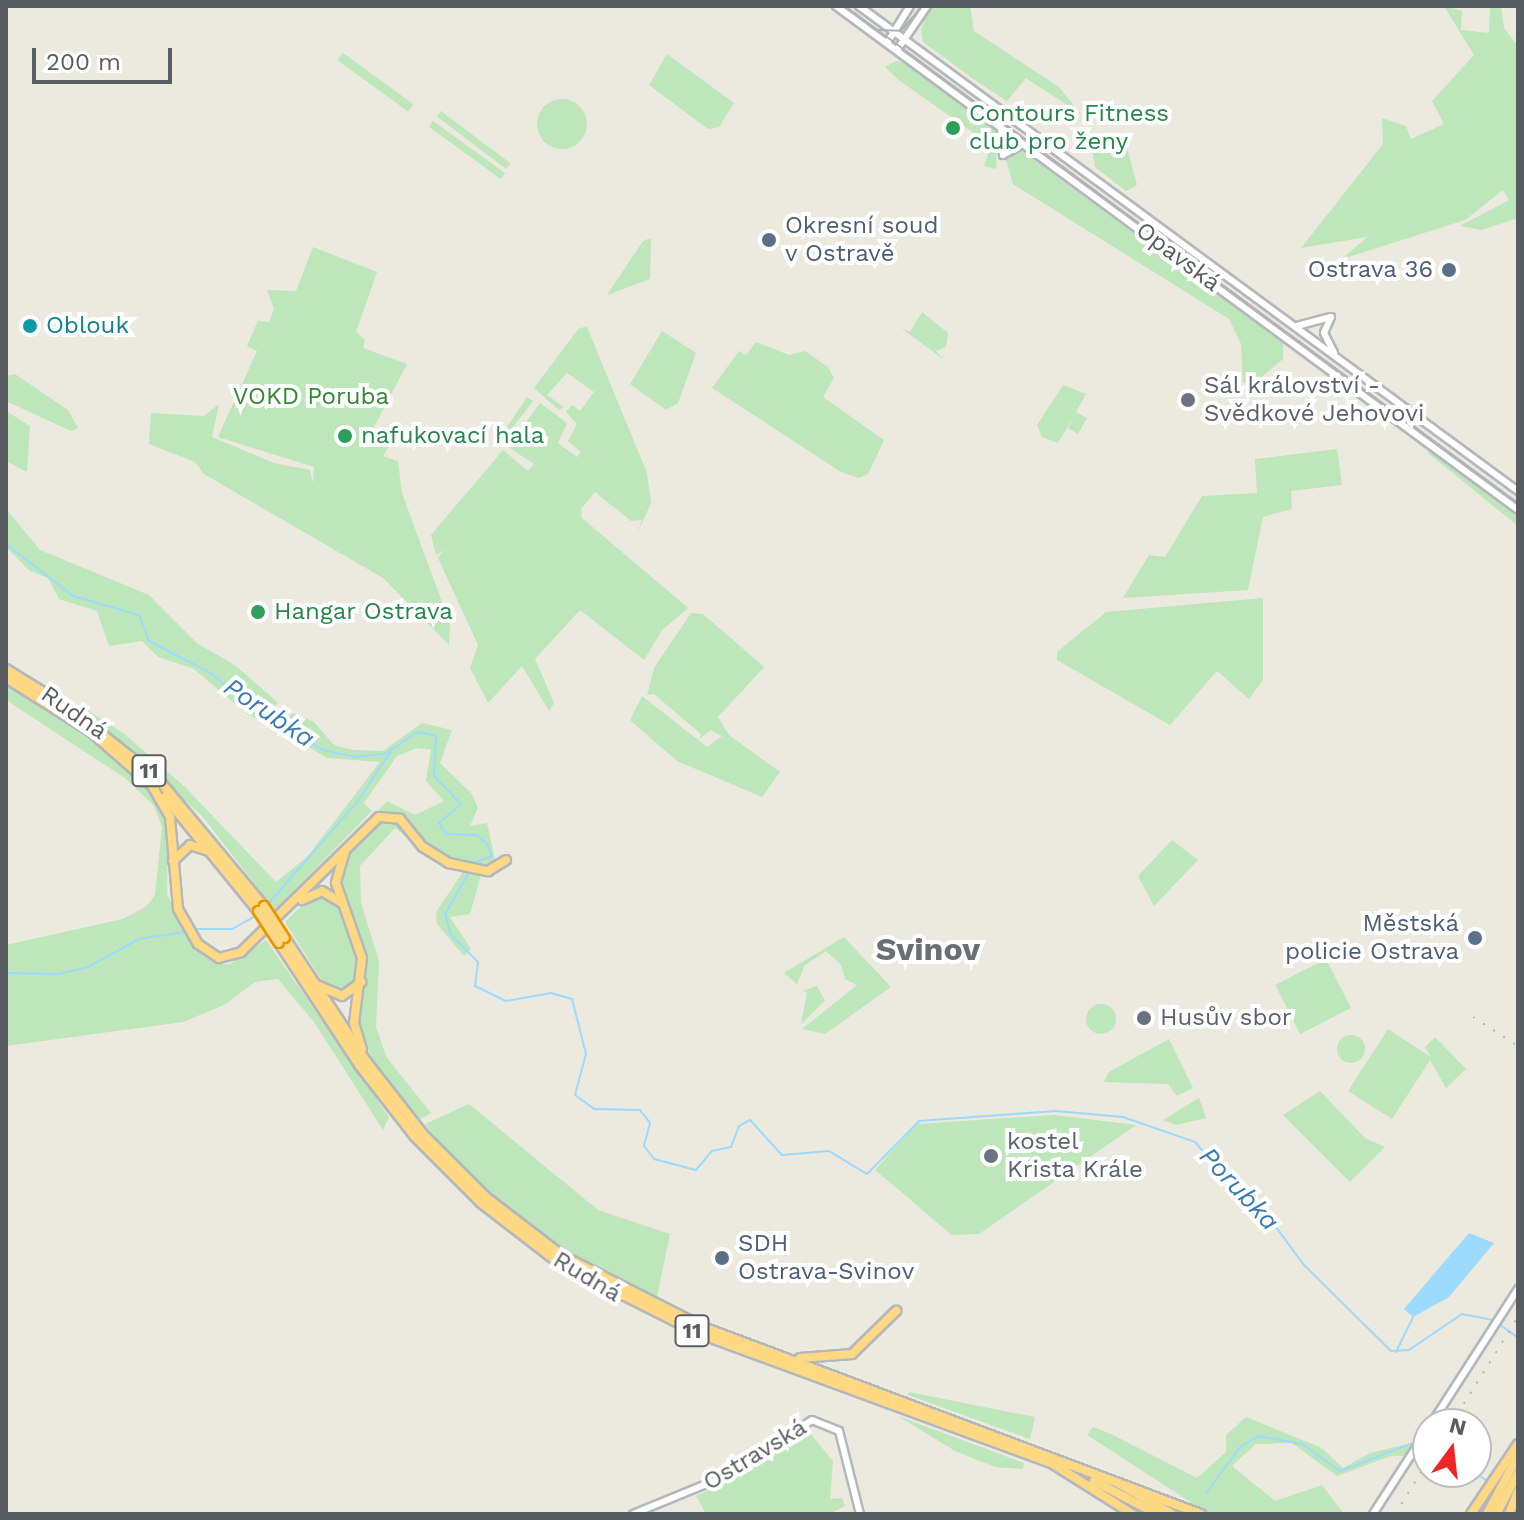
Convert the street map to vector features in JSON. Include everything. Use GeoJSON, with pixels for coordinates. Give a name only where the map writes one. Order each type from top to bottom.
{"type":"FeatureCollection","features":[{"type":"Feature","properties":{"kind":"highway","name":"Rudná"},"geometry":{"type":"LineString","coordinates":[[6,669],[71,709],[158,779],[261,908]]}},
{"type":"Feature","properties":{"kind":"highway","name":"Rudná"},"geometry":{"type":"LineString","coordinates":[[6,678],[91,732],[151,784],[261,908]]}},
{"type":"Feature","properties":{"kind":"highway"},"geometry":{"type":"LineString","coordinates":[[151,784],[170,817],[171,866],[182,917],[211,955],[238,954],[281,915],[371,822],[390,815],[428,851],[463,867],[481,870],[506,860]]}},
{"type":"Feature","properties":{"kind":"highway"},"geometry":{"type":"LineString","coordinates":[[171,866],[190,845],[220,860]]}},
{"type":"Feature","properties":{"kind":"highway"},"geometry":{"type":"LineString","coordinates":[[347,846],[336,877],[358,941],[361,982],[355,1030],[379,1081]]}},
{"type":"Feature","properties":{"kind":"highway"},"geometry":{"type":"LineString","coordinates":[[322,873],[343,904]]}},
{"type":"Feature","properties":{"kind":"highway"},"geometry":{"type":"LineString","coordinates":[[281,915],[315,892],[343,904]]}},
{"type":"Feature","properties":{"kind":"highway","name":"11"},"geometry":{"type":"LineString","coordinates":[[261,908],[282,940]]}},
{"type":"Feature","properties":{"kind":"highway","name":"Rudná"},"geometry":{"type":"LineString","coordinates":[[282,940],[311,978],[400,1113]]}},
{"type":"Feature","properties":{"kind":"highway","name":"Rudná"},"geometry":{"type":"LineString","coordinates":[[282,940],[400,1113],[419,1136],[517,1232],[619,1297],[738,1349],[1013,1444]]}},
{"type":"Feature","properties":{"kind":"highway"},"geometry":{"type":"LineString","coordinates":[[311,978],[339,997],[361,982]]}},
{"type":"Feature","properties":{"kind":"highway","name":"Rudná"},"geometry":{"type":"LineString","coordinates":[[419,1136],[502,1210],[590,1273],[673,1314],[1013,1444]]}},
{"type":"Feature","properties":{"kind":"highway"},"geometry":{"type":"LineString","coordinates":[[780,1356],[822,1361],[852,1354],[896,1311]]}},
{"type":"Feature","properties":{"kind":"highway","name":"11"},"geometry":{"type":"LineString","coordinates":[[1013,1444],[1172,1514]]}},
{"type":"Feature","properties":{"kind":"highway"},"geometry":{"type":"LineString","coordinates":[[1471,1514],[1518,1444]]}},
{"type":"Feature","properties":{"kind":"highway"},"geometry":{"type":"LineString","coordinates":[[1487,1514],[1518,1456]]}},
{"type":"Feature","properties":{"kind":"highway","name":"11"},"geometry":{"type":"LineString","coordinates":[[1054,1460],[1157,1514]]}},
{"type":"Feature","properties":{"kind":"highway"},"geometry":{"type":"LineString","coordinates":[[1054,1460],[1132,1514]]}},
{"type":"Feature","properties":{"kind":"highway"},"geometry":{"type":"LineString","coordinates":[[1054,1460],[1201,1514]]}},
{"type":"Feature","properties":{"kind":"highway"},"geometry":{"type":"LineString","coordinates":[[1496,1514],[1518,1474]]}},
{"type":"Feature","properties":{"kind":"highway"},"geometry":{"type":"LineString","coordinates":[[1509,1514],[1518,1492]]}},
{"type":"Feature","properties":{"kind":"main road","name":"Opavská"},"geometry":{"type":"LineString","coordinates":[[836,6],[901,44],[1518,491]]}},
{"type":"Feature","properties":{"kind":"main road","name":"Opavská"},"geometry":{"type":"LineString","coordinates":[[859,6],[889,36],[1001,127],[1518,510]]}},
{"type":"Feature","properties":{"kind":"main road"},"geometry":{"type":"LineString","coordinates":[[889,36],[910,6]]}},
{"type":"Feature","properties":{"kind":"main road"},"geometry":{"type":"LineString","coordinates":[[901,44],[927,6]]}},
{"type":"Feature","properties":{"kind":"main road"},"geometry":{"type":"LineString","coordinates":[[1001,127],[1003,155],[1024,144]]}},
{"type":"Feature","properties":{"kind":"main road"},"geometry":{"type":"LineString","coordinates":[[1290,324],[1307,327],[1331,317],[1325,340],[1338,358]]}},
{"type":"Feature","properties":{"kind":"main road"},"geometry":{"type":"LineString","coordinates":[[1441,1408],[1518,1289]]}},
{"type":"Feature","properties":{"kind":"main road","name":"Ostravská"},"geometry":{"type":"LineString","coordinates":[[633,1514],[728,1475],[812,1420],[839,1431],[860,1514]]}},
{"type":"Feature","properties":{"kind":"main road"},"geometry":{"type":"LineString","coordinates":[[1373,1514],[1412,1454]]}},
{"type":"Feature","properties":{"kind":"green space"},"geometry":{"type":"Polygon","coordinates":[[[930,6],[970,6],[974,31],[1059,87],[1081,114],[1026,78],[1007,101],[976,81],[923,42],[921,30],[930,6]]]}},
{"type":"Feature","properties":{"kind":"green space"},"geometry":{"type":"Polygon","coordinates":[[[1444,6],[1462,11],[1461,30],[1489,33],[1490,6],[1501,6],[1504,28],[1518,46],[1518,218],[1481,230],[1460,226],[1509,200],[1503,190],[1465,220],[1342,259],[1367,237],[1301,248],[1383,144],[1382,118],[1406,126],[1411,139],[1444,124],[1432,101],[1474,55],[1444,6]]]}},
{"type":"Feature","properties":{"kind":"green space"},"geometry":{"type":"Polygon","coordinates":[[[343,53],[413,104],[408,111],[338,60],[343,53]]]}},
{"type":"Feature","properties":{"kind":"green space"},"geometry":{"type":"Polygon","coordinates":[[[667,54],[734,103],[719,127],[708,129],[649,85],[667,54]]]}},
{"type":"Feature","properties":{"kind":"green space"},"geometry":{"type":"Polygon","coordinates":[[[896,61],[909,64],[998,129],[996,169],[984,166],[991,145],[885,67],[896,61]]]}},
{"type":"Feature","properties":{"kind":"green space"},"geometry":{"type":"Polygon","coordinates":[[[562,99],[580,106],[587,124],[580,142],[562,149],[544,142],[537,124],[544,106],[562,99]]]}},
{"type":"Feature","properties":{"kind":"green space"},"geometry":{"type":"Polygon","coordinates":[[[441,111],[510,163],[506,169],[437,117],[441,111]]]}},
{"type":"Feature","properties":{"kind":"green space"},"geometry":{"type":"Polygon","coordinates":[[[433,121],[505,173],[501,179],[429,127],[433,121]]]}},
{"type":"Feature","properties":{"kind":"green space"},"geometry":{"type":"Polygon","coordinates":[[[1126,144],[1137,185],[1126,191],[1095,167],[1092,149],[1126,144]]]}},
{"type":"Feature","properties":{"kind":"green space"},"geometry":{"type":"Polygon","coordinates":[[[1019,149],[1283,343],[1283,359],[1253,384],[1243,383],[1241,344],[1229,319],[1013,184],[1005,157],[1019,149]]]}},
{"type":"Feature","properties":{"kind":"green space"},"geometry":{"type":"Polygon","coordinates":[[[651,238],[650,279],[607,295],[643,241],[651,238]]]}},
{"type":"Feature","properties":{"kind":"green space","name":"VOKD Poruba"},"geometry":{"type":"Polygon","coordinates":[[[313,247],[377,272],[356,332],[365,340],[363,348],[407,364],[373,429],[393,440],[383,456],[398,461],[402,493],[450,624],[449,645],[383,578],[204,474],[195,462],[149,444],[151,413],[204,416],[219,404],[212,437],[274,463],[310,470],[313,483],[314,467],[218,437],[257,351],[247,346],[258,321],[269,322],[274,309],[267,290],[296,291],[313,247]]]}},
{"type":"Feature","properties":{"kind":"green space"},"geometry":{"type":"Polygon","coordinates":[[[922,312],[948,333],[946,347],[936,351],[943,359],[901,328],[910,332],[922,312]]]}},
{"type":"Feature","properties":{"kind":"green space"},"geometry":{"type":"Polygon","coordinates":[[[587,327],[647,473],[651,503],[637,534],[642,520],[631,521],[595,492],[581,509],[582,518],[688,608],[663,629],[644,660],[580,610],[535,659],[554,703],[549,711],[522,666],[488,703],[470,668],[478,645],[438,558],[444,550],[436,555],[431,535],[503,450],[528,471],[534,464],[498,440],[527,397],[533,401],[504,439],[512,442],[540,403],[567,423],[558,443],[577,457],[581,452],[568,441],[577,424],[566,412],[572,405],[580,411],[594,392],[567,373],[547,395],[564,407],[559,410],[534,388],[579,328],[587,327]]]}},
{"type":"Feature","properties":{"kind":"green space"},"geometry":{"type":"Polygon","coordinates":[[[662,331],[696,353],[678,403],[666,410],[630,384],[662,331]]]}},
{"type":"Feature","properties":{"kind":"green space"},"geometry":{"type":"Polygon","coordinates":[[[756,342],[789,355],[805,351],[828,367],[834,378],[823,397],[884,440],[868,474],[859,478],[841,472],[712,388],[739,351],[746,355],[756,342]]]}},
{"type":"Feature","properties":{"kind":"green space"},"geometry":{"type":"Polygon","coordinates":[[[15,374],[68,410],[78,428],[71,431],[6,401],[6,376],[15,374]]]}},
{"type":"Feature","properties":{"kind":"green space"},"geometry":{"type":"Polygon","coordinates":[[[1063,385],[1086,394],[1076,412],[1087,418],[1078,434],[1068,428],[1075,414],[1058,443],[1042,437],[1037,425],[1063,385]]]}},
{"type":"Feature","properties":{"kind":"green space"},"geometry":{"type":"Polygon","coordinates":[[[6,411],[30,426],[27,472],[6,461],[6,411]]]}},
{"type":"Feature","properties":{"kind":"green space"},"geometry":{"type":"Polygon","coordinates":[[[1337,449],[1342,485],[1291,491],[1292,509],[1263,517],[1248,590],[1123,598],[1149,555],[1165,557],[1202,496],[1257,493],[1255,459],[1337,449]]]}},
{"type":"Feature","properties":{"kind":"green space"},"geometry":{"type":"Polygon","coordinates":[[[1430,450],[1518,517],[1518,526],[1428,453],[1430,450]]]}},
{"type":"Feature","properties":{"kind":"green space"},"geometry":{"type":"Polygon","coordinates":[[[6,509],[40,550],[149,595],[198,644],[235,665],[277,702],[272,725],[248,715],[194,669],[158,657],[142,641],[109,646],[97,611],[59,599],[48,578],[30,571],[6,547],[6,509]]]}},
{"type":"Feature","properties":{"kind":"green space"},"geometry":{"type":"Polygon","coordinates":[[[1263,598],[1263,680],[1249,699],[1217,671],[1170,725],[1057,660],[1057,652],[1106,612],[1263,598]]]}},
{"type":"Feature","properties":{"kind":"green space"},"geometry":{"type":"Polygon","coordinates":[[[691,613],[703,614],[764,667],[718,717],[729,735],[780,772],[762,797],[677,761],[630,720],[642,696],[707,747],[722,736],[711,730],[699,739],[701,734],[654,694],[647,695],[654,668],[691,613]]]}},
{"type":"Feature","properties":{"kind":"green space"},"geometry":{"type":"Polygon","coordinates":[[[6,686],[89,739],[156,798],[168,819],[167,894],[193,949],[215,964],[230,964],[266,940],[389,1117],[383,1130],[314,1022],[278,979],[255,982],[224,1005],[183,1022],[6,1046],[6,945],[123,919],[147,906],[155,895],[162,827],[154,806],[125,778],[6,700],[6,686]]]}},
{"type":"Feature","properties":{"kind":"green space"},"geometry":{"type":"Polygon","coordinates":[[[78,704],[123,733],[184,786],[276,882],[307,857],[380,762],[327,758],[285,733],[280,726],[293,713],[314,722],[334,745],[353,750],[383,751],[422,723],[452,730],[440,763],[472,794],[478,808],[470,826],[487,823],[495,860],[482,866],[456,862],[427,846],[406,819],[379,810],[387,801],[415,815],[444,801],[426,781],[431,750],[417,748],[397,756],[364,803],[372,811],[275,910],[202,816],[78,704]]]}},
{"type":"Feature","properties":{"kind":"green space"},"geometry":{"type":"Polygon","coordinates":[[[395,822],[413,842],[395,828],[360,866],[361,903],[379,961],[376,1027],[387,1058],[431,1113],[420,1119],[374,1062],[358,1028],[366,953],[340,880],[348,857],[376,825],[395,822]]]}},
{"type":"Feature","properties":{"kind":"green space"},"geometry":{"type":"Polygon","coordinates":[[[1172,840],[1198,860],[1154,906],[1138,876],[1172,840]]]}},
{"type":"Feature","properties":{"kind":"green space"},"geometry":{"type":"Polygon","coordinates":[[[463,872],[481,875],[470,914],[450,917],[471,949],[464,956],[437,924],[436,912],[463,872]]]}},
{"type":"Feature","properties":{"kind":"green space"},"geometry":{"type":"Polygon","coordinates":[[[324,895],[343,913],[356,953],[357,981],[344,994],[326,987],[285,922],[306,901],[324,895]]]}},
{"type":"Feature","properties":{"kind":"green space"},"geometry":{"type":"Polygon","coordinates":[[[844,937],[891,987],[825,1034],[802,1029],[857,985],[845,979],[841,965],[826,951],[804,966],[797,984],[784,973],[844,937]]]}},
{"type":"Feature","properties":{"kind":"green space"},"geometry":{"type":"Polygon","coordinates":[[[1326,959],[1351,1008],[1300,1034],[1275,985],[1326,959]]]}},
{"type":"Feature","properties":{"kind":"green space"},"geometry":{"type":"Polygon","coordinates":[[[817,986],[825,1001],[801,1024],[807,993],[800,987],[805,990],[817,986]]]}},
{"type":"Feature","properties":{"kind":"green space"},"geometry":{"type":"Polygon","coordinates":[[[1101,1004],[1112,1008],[1116,1019],[1112,1030],[1101,1034],[1090,1030],[1086,1019],[1090,1008],[1101,1004]]]}},
{"type":"Feature","properties":{"kind":"green space"},"geometry":{"type":"Polygon","coordinates":[[[1388,1029],[1431,1057],[1425,1047],[1435,1037],[1466,1069],[1446,1088],[1430,1060],[1392,1119],[1348,1091],[1388,1029]]]}},
{"type":"Feature","properties":{"kind":"green space"},"geometry":{"type":"Polygon","coordinates":[[[1351,1035],[1361,1039],[1365,1049],[1361,1059],[1351,1063],[1341,1059],[1337,1049],[1341,1039],[1351,1035]]]}},
{"type":"Feature","properties":{"kind":"green space"},"geometry":{"type":"Polygon","coordinates":[[[1169,1039],[1193,1088],[1177,1096],[1168,1084],[1104,1082],[1109,1072],[1169,1039]]]}},
{"type":"Feature","properties":{"kind":"green space"},"geometry":{"type":"Polygon","coordinates":[[[1320,1091],[1365,1138],[1385,1147],[1350,1182],[1283,1115],[1320,1091]]]}},
{"type":"Feature","properties":{"kind":"green space"},"geometry":{"type":"Polygon","coordinates":[[[1199,1098],[1206,1118],[1176,1125],[1163,1120],[1199,1098]]]}},
{"type":"Feature","properties":{"kind":"green space"},"geometry":{"type":"Polygon","coordinates":[[[469,1104],[598,1210],[670,1234],[656,1301],[591,1268],[507,1209],[455,1162],[425,1124],[469,1104]]]}},
{"type":"Feature","properties":{"kind":"green space"},"geometry":{"type":"Polygon","coordinates":[[[1054,1115],[1136,1125],[979,1234],[952,1235],[875,1170],[916,1124],[1054,1115]]]}},
{"type":"Feature","properties":{"kind":"green space"},"geometry":{"type":"Polygon","coordinates":[[[909,1392],[1035,1417],[1030,1439],[908,1395],[909,1392]]]}},
{"type":"Feature","properties":{"kind":"green space"},"geometry":{"type":"Polygon","coordinates":[[[898,1416],[1024,1463],[1023,1469],[995,1467],[955,1451],[898,1416]]]}},
{"type":"Feature","properties":{"kind":"green space"},"geometry":{"type":"Polygon","coordinates":[[[1246,1417],[1322,1448],[1343,1468],[1370,1453],[1412,1443],[1412,1456],[1391,1456],[1337,1476],[1292,1443],[1256,1444],[1232,1466],[1275,1501],[1322,1485],[1344,1514],[1209,1514],[1087,1435],[1093,1427],[1111,1434],[1197,1478],[1226,1452],[1226,1435],[1246,1417]]]}},
{"type":"Feature","properties":{"kind":"green space"},"geometry":{"type":"Polygon","coordinates":[[[804,1426],[833,1461],[830,1499],[842,1498],[845,1506],[829,1514],[706,1514],[696,1496],[743,1474],[804,1426]]]}},
{"type":"Feature","properties":{"kind":"water"},"geometry":{"type":"Polygon","coordinates":[[[1469,1233],[1494,1243],[1449,1297],[1413,1317],[1404,1309],[1469,1233]]]}},
{"type":"Feature","properties":{"kind":"waterway","name":"Porubka"},"geometry":{"type":"LineString","coordinates":[[6,544],[73,596],[139,615],[149,641],[212,674],[257,711],[323,750],[355,757],[385,754],[418,732],[436,736],[434,776],[461,804],[439,823],[446,834],[477,835],[487,844],[492,856],[474,863]]}},
{"type":"Feature","properties":{"kind":"waterway"},"geometry":{"type":"LineString","coordinates":[[267,905],[358,801],[391,751]]}},
{"type":"Feature","properties":{"kind":"waterway","name":"Porubka"},"geometry":{"type":"LineString","coordinates":[[471,869],[445,914],[451,935],[478,962],[475,986],[506,1001],[551,993],[572,999],[586,1054],[575,1095],[594,1109],[640,1110],[650,1123],[644,1146],[654,1159],[696,1170],[712,1151],[731,1147],[739,1126],[750,1120],[782,1155],[829,1151],[867,1174],[919,1121],[1056,1111],[1123,1117],[1195,1142],[1252,1208],[1273,1223],[1304,1265],[1391,1351],[1409,1350],[1462,1314],[1493,1320]]}},
{"type":"Feature","properties":{"kind":"waterway"},"geometry":{"type":"LineString","coordinates":[[191,929],[232,929],[257,915]]}},
{"type":"Feature","properties":{"kind":"waterway"},"geometry":{"type":"LineString","coordinates":[[6,973],[58,974],[88,967],[139,939],[184,932]]}},
{"type":"Feature","properties":{"kind":"waterway"},"geometry":{"type":"LineString","coordinates":[[1396,1352],[1413,1317]]}},
{"type":"Feature","properties":{"kind":"waterway","name":"Porubka"},"geometry":{"type":"LineString","coordinates":[[1499,1324],[1518,1338]]}},
{"type":"Feature","properties":{"kind":"waterway"},"geometry":{"type":"LineString","coordinates":[[1206,1493],[1241,1446],[1259,1436],[1302,1444],[1340,1471],[1412,1443]]}},
{"type":"Feature","properties":{"kind":"tram line"},"geometry":{"type":"LineString","coordinates":[[845,6],[1518,503]]}},
{"type":"Feature","properties":{"kind":"tram line"},"geometry":{"type":"LineString","coordinates":[[878,30],[901,31],[922,6]]}},
{"type":"Feature","properties":{"kind":"railway"},"geometry":{"type":"LineString","coordinates":[[1473,1017],[1518,1046]]}},
{"type":"Feature","properties":{"kind":"railway"},"geometry":{"type":"LineString","coordinates":[[1461,1408],[1518,1317]]}},
{"type":"Feature","properties":{"kind":"railway"},"geometry":{"type":"LineString","coordinates":[[1395,1514],[1412,1487]]}},
{"type":"Feature","properties":{"kind":"place","name":"Contours Fitness club pro ženy"},"geometry":{"type":"Point","coordinates":[953,128]}},
{"type":"Feature","properties":{"kind":"place","name":"Okresní soud v Ostravě"},"geometry":{"type":"Point","coordinates":[769,240]}},
{"type":"Feature","properties":{"kind":"place","name":"Ostrava 36"},"geometry":{"type":"Point","coordinates":[1449,270]}},
{"type":"Feature","properties":{"kind":"place","name":"Oblouk"},"geometry":{"type":"Point","coordinates":[30,326]}},
{"type":"Feature","properties":{"kind":"place","name":"Sál království - Svědkové Jehovovi"},"geometry":{"type":"Point","coordinates":[1188,400]}},
{"type":"Feature","properties":{"kind":"place","name":"nafukovací hala"},"geometry":{"type":"Point","coordinates":[345,436]}},
{"type":"Feature","properties":{"kind":"place","name":"Hangar Ostrava"},"geometry":{"type":"Point","coordinates":[258,612]}},
{"type":"Feature","properties":{"kind":"place","name":"Městská policie Ostrava"},"geometry":{"type":"Point","coordinates":[1475,938]}},
{"type":"Feature","properties":{"kind":"place","name":"Husův sbor"},"geometry":{"type":"Point","coordinates":[1144,1018]}},
{"type":"Feature","properties":{"kind":"place","name":"kostel Krista Krále"},"geometry":{"type":"Point","coordinates":[991,1156]}},
{"type":"Feature","properties":{"kind":"place","name":"SDH Ostrava-Svinov"},"geometry":{"type":"Point","coordinates":[722,1258]}},
{"type":"Feature","properties":{"kind":"district","name":"Svinov"},"geometry":{"type":"Point","coordinates":[928,949]}}]}
